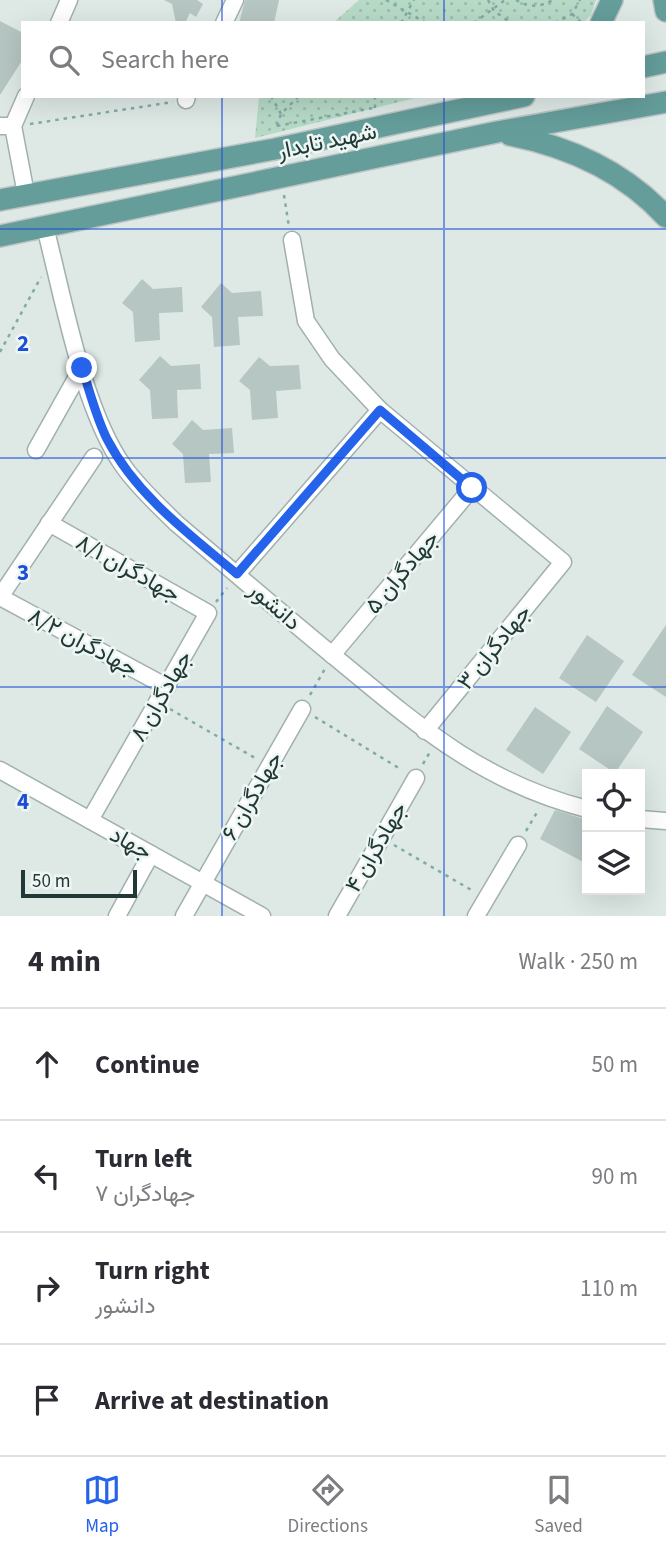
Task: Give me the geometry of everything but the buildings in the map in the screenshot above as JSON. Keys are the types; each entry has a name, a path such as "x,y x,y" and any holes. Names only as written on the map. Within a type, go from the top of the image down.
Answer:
{"main road":[{"path":"602,21 612,0"},
{"path":"664,0 666,10"},
{"path":"645,67 666,62"},
{"name":"شهید تابدار","path":"0,200 275,149 501,100"},
{"name":"شهید تابدار","path":"0,236 632,103 666,102"},
{"path":"498,132 544,142 584,157 629,183 666,217"},
{"path":"275,149 281,177"}],"street":[{"path":"60,21 69,0"},
{"path":"225,21 235,0"},
{"path":"25,98 7,126 26,194"},
{"name":"دانشور","path":"45,227 82,368 101,426 123,466 176,523 431,736 490,774 546,797 582,808"},
{"path":"292,240 306,321 332,359 380,410 472,488"},
{"path":"36,450 82,368"},
{"path":"237,574 380,410"},
{"path":"0,597 94,457"},
{"name":"جهادگران ۳","path":"431,736 563,562 472,488"},
{"name":"جهادگران ۵","path":"332,655 472,488"},
{"name":"جهادگران ۸/۱","path":"49,523 208,613"},
{"name":"جهادگران ۸/۲","path":"0,597 167,687"},
{"name":"جهادگران ۸","path":"90,820 208,613"},
{"name":"جهادگران ۶","path":"184,916 302,709"},
{"name":"جهاد","path":"0,770 262,916"},
{"name":"جهادگران ۴","path":"337,916 416,778"},
{"path":"645,819 666,821"},
{"path":"476,916 518,845"},
{"path":"117,916 151,854"}],"path":[{"path":"386,0 423,21"},
{"path":"402,21 414,0"},
{"path":"488,0 494,11 508,21"},
{"path":"477,21 506,0"},
{"path":"516,0 524,5 542,6 553,0"},
{"path":"559,21 572,14 580,0"},
{"path":"572,14 580,21"},
{"path":"498,21 501,17"},
{"path":"7,126 186,98"},
{"path":"272,98 281,114"},
{"path":"275,149 281,114 297,98"},
{"path":"277,126 385,106"},
{"path":"281,177 292,240"},
{"path":"0,352 52,255"},
{"path":"208,613 237,574"},
{"path":"332,655 302,709 416,778 431,736"},
{"path":"158,702 269,766"},
{"path":"518,845 546,797"},
{"path":"382,838 486,899"}],"green space":[{"path":"359,0 596,0 591,15 585,21 335,21"},
{"path":"259,98 415,98 255,138"}],"route":[{"path":"82,368 101,426 123,466 176,523 237,574 380,410 472,488"}]}
